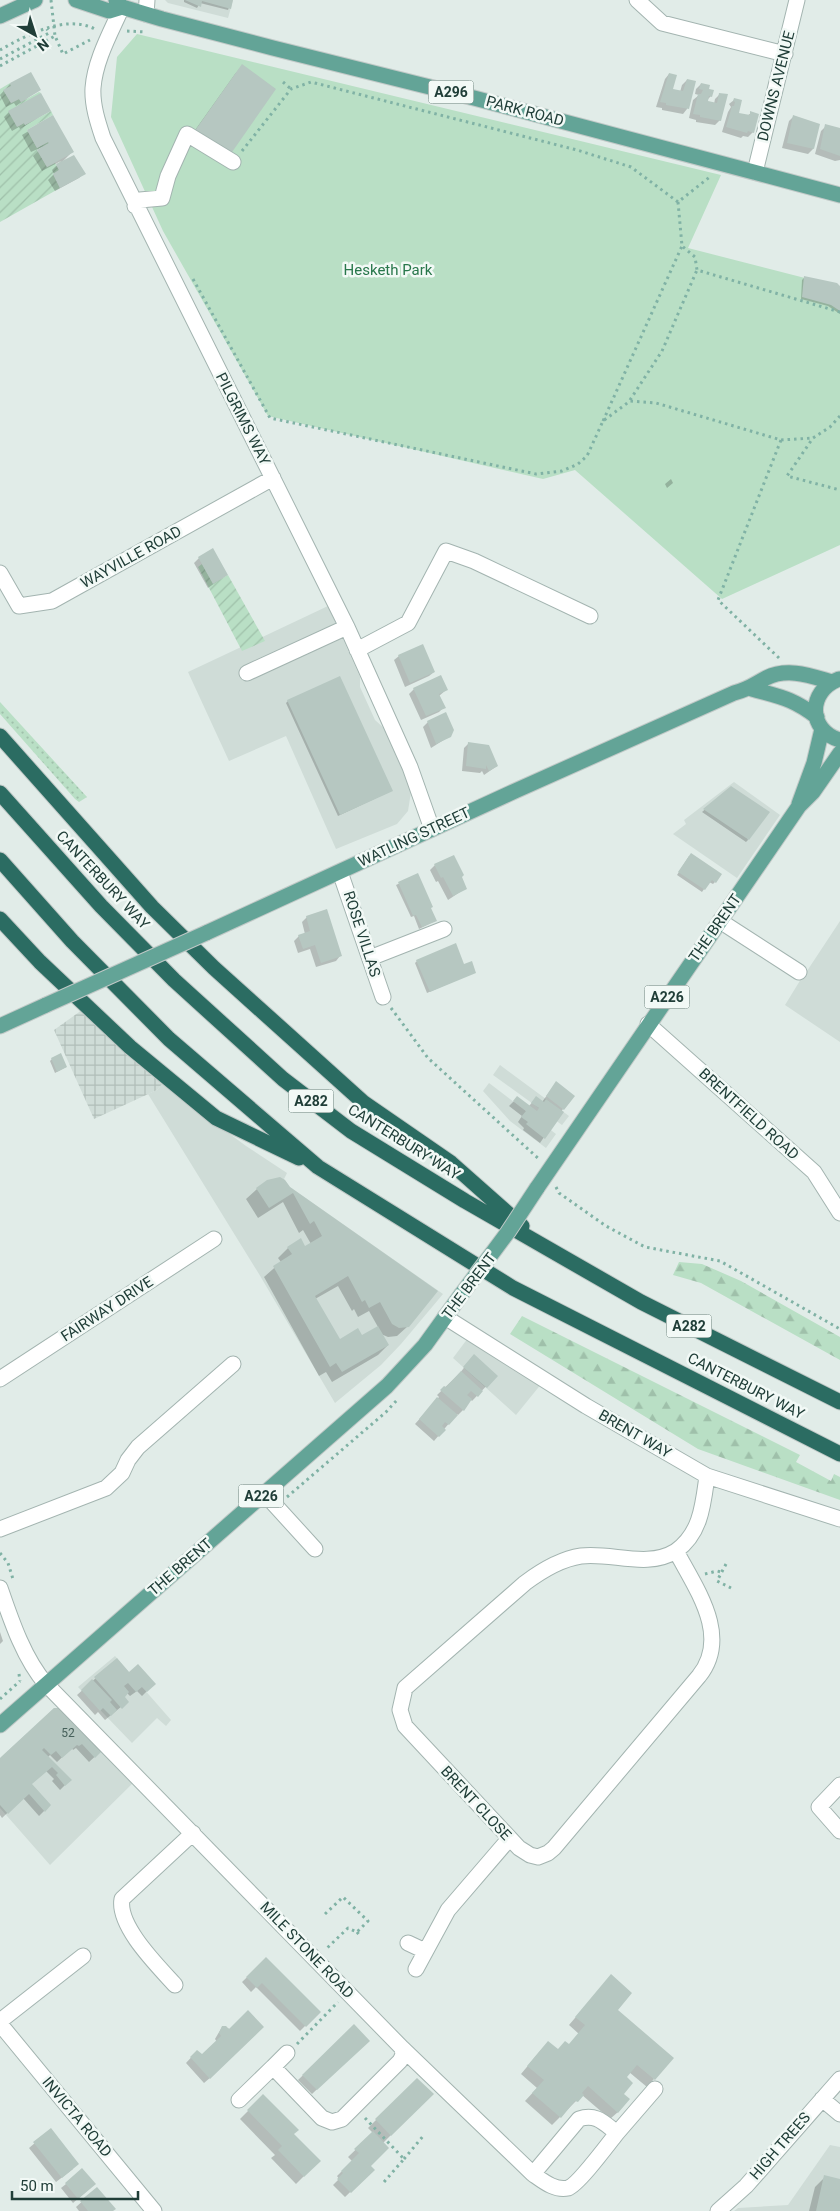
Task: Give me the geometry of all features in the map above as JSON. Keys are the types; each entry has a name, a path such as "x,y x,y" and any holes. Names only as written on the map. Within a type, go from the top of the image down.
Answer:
{"highway":[{"path":"0,736 152,907 214,968 364,1103 451,1163 542,1244"},
{"name":"CANTERBURY WAY","path":"0,793 101,906 180,986 283,1079 351,1131 465,1201 641,1302 840,1402"},
{"name":"CANTERBURY WAY","path":"0,860 72,941 169,1039 318,1167 513,1288 840,1454"},
{"path":"0,919 40,962 130,1047 216,1118 318,1167"}],"main road":[{"path":"0,16 36,0"},
{"name":"PARK ROAD","path":"76,0 109,11 119,4 147,7 273,48 474,98 840,195"},
{"name":"WATLING STREET","path":"0,1026 734,693 752,689 767,678 786,672 836,680"},
{"name":"THE BRENT","path":"799,806 802,790 814,763 820,723 815,707 817,698 826,684 836,680"},
{"path":"752,689 785,697 802,706 830,735 840,740"},
{"name":"THE BRENT","path":"46,1684 387,1386 425,1345 508,1232 648,1024 799,806 813,792 840,753"},
{"name":"A226","path":"0,1724 46,1684"}],"street":[{"path":"637,0 662,23 785,54"},
{"name":"DOWNS AVENUE","path":"755,172 797,0"},
{"name":"PILGRIMS WAY","path":"119,4 98,65 93,89 96,112 103,138 135,206 358,650 410,767 432,829"},
{"path":"135,206 140,200 162,198 168,176 187,134 234,162"},
{"name":"WAYVILLE ROAD","path":"0,573 19,606 52,601 273,478"},
{"path":"358,650 408,623 446,551 474,561 590,616"},
{"path":"247,673 347,627"},
{"name":"ROSE VILLAS","path":"340,872 383,997"},
{"path":"720,921 799,972"},
{"path":"370,958 444,929"},
{"name":"BRENTFIELD ROAD","path":"648,1024 814,1172 840,1213"},
{"name":"FAIRWAY DRIVE","path":"0,1379 214,1239"},
{"name":"BRENT WAY","path":"445,1318 586,1406 707,1476 840,1519"},
{"path":"0,1529 106,1488 122,1473 128,1460 138,1447 233,1364"},
{"path":"676,1551 690,1538 699,1520 707,1476"},
{"path":"264,1493 315,1549"},
{"name":"BRENT CLOSE","path":"676,1551 701,1598 710,1621 712,1647 706,1667 552,1850 540,1857 531,1856 509,1839 405,1726 400,1710 405,1688 526,1583 564,1560 580,1556 656,1558 676,1551"},
{"name":"MILE STONE ROAD","path":"0,1588 34,1670 46,1684 402,2048 533,2174 549,2185 558,2188 573,2185 656,2089"},
{"path":"840,1785 819,1807 840,1831"},
{"path":"175,1985 138,1941 125,1920 121,1906 122,1899 193,1833"},
{"path":"416,1969 448,1910 509,1839"},
{"path":"408,1942 425,1950"},
{"path":"0,2022 83,1956"},
{"name":"INVICTA ROAD","path":"0,2022 154,2211"},
{"path":"273,2067 322,2118 332,2122 342,2119 400,2061 403,2055 402,2048"},
{"path":"239,2100 287,2053"},
{"name":"HIGH TREES","path":"718,2211 746,2186 840,2079"},
{"path":"822,2099 840,2114"},
{"path":"533,2174 579,2119 595,2116 617,2133"}],"path":[{"path":"51,0 55,36 64,54 84,44"},
{"path":"0,50 39,31 65,24 87,25"},
{"path":"0,59 49,33 47,29"},
{"path":"0,66 55,36"},
{"path":"283,82 291,89"},
{"path":"190,274 270,418 536,474 562,471 578,464 587,456 682,246 678,202 631,168 577,150 311,82 291,89 234,162"},
{"path":"678,202 713,175 729,166"},
{"path":"603,421 630,401 662,351 697,270 695,257 682,246"},
{"path":"697,270 840,312"},
{"path":"630,401 656,404 780,440 813,438"},
{"path":"840,416 830,427 813,438 786,476 840,490"},
{"path":"774,665 782,661 718,600 780,440"},
{"path":"383,997 428,1058 538,1159 560,1193 606,1226 645,1247 720,1261 840,1329"},
{"path":"726,1564 717,1581 731,1588"},
{"path":"702,1575 710,1572 721,1572"},
{"path":"0,1699 25,1677"},
{"path":"325,1914 344,1897 368,1921 357,1932"},
{"path":"324,1952 342,1931 348,1928 357,1932 361,1937"},
{"path":"287,2053 348,1992"},
{"path":"354,2107 404,2159"},
{"path":"384,2182 424,2135"}],"shaded area":[{"path":"165,0 233,0 228,18 168,3"},
{"path":"328,606 360,677 360,687 375,720 386,730 410,784 411,792 408,811 397,824 336,849 286,736 229,761 188,672"},
{"path":"734,782 780,815 737,878 673,834 686,824 684,820"},
{"path":"840,921 840,1042 785,1005 801,979 732,936 738,927 807,971"},
{"path":"82,1010 126,1054 162,1084 157,1090 94,1119 54,1030"},
{"path":"500,1065 569,1116 562,1125 493,1075"},
{"path":"489,1083 556,1134 546,1148 510,1121 483,1091"},
{"path":"162,1084 246,1146 287,1173 284,1179 290,1187 443,1294 381,1365 335,1403 259,1274 148,1094 157,1090"},
{"path":"468,1338 542,1383 516,1415 453,1358"},
{"path":"115,1656 171,1720 166,1726 157,1718 132,1743 78,1687"},
{"path":"54,1708 61,1708 134,1782 50,1865 0,1808 0,1758"},
{"path":"830,2145 840,2147 840,2211 734,2211 738,2208 788,2205"}],"green space":[{"name":"Hesketh Park","path":"137,34 721,175 688,248 840,287 840,545 722,599 575,470 543,479 268,416 163,231 111,117 117,57"},
{"path":"10,83 11,86 4,90 11,103 19,99 21,102 39,92 41,93 17,127 24,123 25,125 51,111 53,115 27,130 37,148 49,143 37,150 47,167 55,163 59,170 53,174 60,188 0,222 0,89"},
{"path":"202,564 213,583 228,575 265,641 242,651 198,567"},
{"path":"0,702 87,797 79,802 75,799 0,714"},
{"path":"679,1262 702,1264 741,1281 840,1337 840,1360 701,1283 673,1275"},
{"path":"522,1316 800,1455 796,1462 831,1481 834,1474 840,1477 840,1500 698,1449 510,1334"}],"building":[{"path":"185,0 233,0 231,9 202,1 201,7"},
{"path":"242,64 276,89 230,155 194,132"},
{"path":"31,72 41,90 21,102 19,99 11,103 3,90 11,86 10,83"},
{"path":"669,73 677,75 673,89 683,91 687,79 696,81 689,109 666,105 666,103 660,102"},
{"path":"701,83 710,85 709,89 714,90 712,97 709,96 708,101 717,103 719,93 728,94 721,121 693,114 698,94 701,94 703,90 699,89"},
{"path":"41,93 51,111 25,125 24,123 17,127 8,111"},
{"path":"734,98 742,100 739,113 750,115 750,111 759,114 754,133 726,127 732,106 734,106"},
{"path":"53,115 74,152 47,167 37,150 49,143 37,148 27,130"},
{"path":"793,115 820,124 814,149 787,143"},
{"path":"825,124 840,128 840,156 820,149"},
{"path":"74,155 86,174 60,188 53,174 59,170 56,164"},
{"path":"804,276 837,283 840,286 840,311 831,305 802,297"},
{"path":"213,548 228,575 213,584 198,557"},
{"path":"423,644 435,672 410,683 398,655"},
{"path":"441,675 448,690 439,694 446,708 426,716 413,688"},
{"path":"340,676 393,791 340,815 287,700"},
{"path":"446,712 454,730 451,737 436,744 427,721"},
{"path":"468,742 489,745 498,766 489,771 486,765 486,769 466,766"},
{"path":"731,786 770,812 749,840 703,809"},
{"path":"691,853 722,874 716,883 712,880 705,890 678,872"},
{"path":"454,855 464,875 462,877 467,889 453,896 434,864"},
{"path":"418,873 437,921 422,927 416,915 413,916 398,882"},
{"path":"327,909 342,956 321,963 315,945 303,949 298,935 310,931 306,916"},
{"path":"456,943 464,964 472,961 476,973 430,992 416,960"},
{"path":"61,1053 67,1067 57,1072 51,1058"},
{"path":"556,1081 575,1096 564,1110 546,1096"},
{"path":"517,1096 537,1111 539,1108 531,1103 536,1096 544,1102 546,1099 564,1112 545,1139 526,1124 528,1122 521,1117 526,1111 513,1101"},
{"path":"280,1177 290,1187 438,1291 409,1327 399,1328 392,1324 380,1302 369,1308 365,1300 362,1302 348,1276 315,1296 340,1339 358,1328 362,1335 378,1326 389,1345 342,1372 336,1363 330,1367 273,1266 292,1254 287,1247 301,1238 305,1246 322,1236 314,1221 310,1224 293,1193 269,1208 256,1188 267,1180"},
{"path":"474,1354 498,1376 487,1388 463,1367"},
{"path":"461,1371 483,1391 478,1397 471,1391 467,1395 472,1399 464,1411 440,1390 444,1386 446,1387"},
{"path":"437,1397 458,1415 449,1425 445,1422 442,1426 446,1430 439,1437 419,1419"},
{"path":"117,1658 129,1672 138,1664 156,1684 147,1692 142,1687 136,1692 128,1683 124,1686 129,1692 125,1697 129,1702 122,1709 94,1677"},
{"path":"92,1679 112,1700 110,1702 117,1710 111,1716 103,1708 100,1711 81,1690"},
{"path":"54,1708 61,1708 103,1750 95,1758 82,1744 77,1745 62,1758 56,1751 51,1755 44,1748 42,1750 72,1780 65,1786 56,1775 58,1773 52,1767 32,1784 51,1805 45,1812 29,1794 8,1814 0,1805 0,1758"},
{"path":"266,1957 321,2012 306,2027 262,1983 257,1988 246,1977"},
{"path":"611,1974 632,1993 618,2010 674,2058 655,2080 637,2065 627,2077 633,2083 624,2094 630,2099 618,2113 588,2086 582,2093 584,2095 578,2102 575,2101 561,2118 532,2093 544,2080 527,2066 548,2041 558,2049 565,2041 569,2044 585,2025 575,2017"},
{"path":"248,2010 264,2027 210,2079 190,2057 197,2050 202,2054 221,2036 219,2033 222,2026 226,2026 229,2029"},
{"path":"354,2024 370,2041 317,2090 302,2075"},
{"path":"417,2078 434,2094 391,2136 375,2119"},
{"path":"263,2094 299,2130 294,2134 321,2161 304,2177 278,2150 282,2146 247,2110"},
{"path":"51,2128 79,2164 62,2178 33,2142"},
{"path":"373,2131 389,2148 371,2166 375,2170 351,2193 337,2179 343,2173 341,2171 359,2153 354,2149"},
{"path":"82,2168 96,2184 78,2199 65,2183"},
{"path":"824,2175 840,2179 840,2211 816,2211"},
{"path":"97,2187 116,2209 113,2211 88,2211 80,2201"}]}
